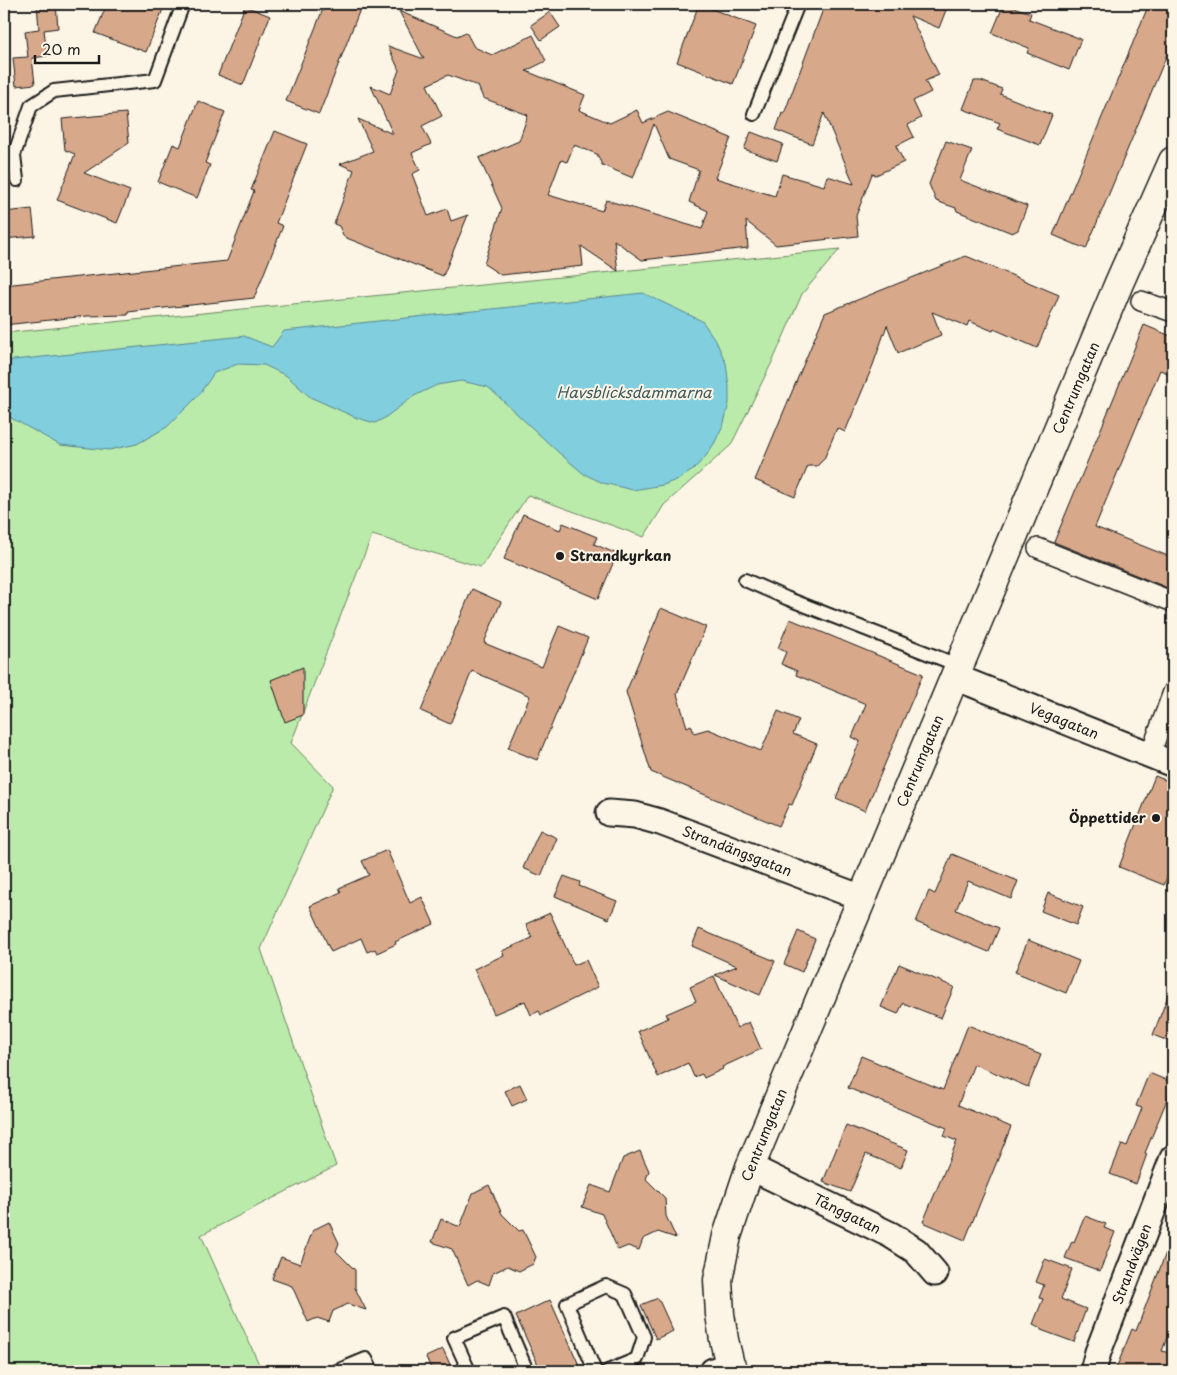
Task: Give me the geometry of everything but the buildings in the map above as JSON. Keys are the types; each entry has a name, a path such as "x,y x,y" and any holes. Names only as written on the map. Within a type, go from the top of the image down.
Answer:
{"street":[{"name":"Centrumgatan","path":"726,1369 718,1280 727,1236 750,1167 1119,283 1172,166"},
{"path":"1141,301 1173,312"},
{"path":"1038,548 1173,602"},
{"name":"Vegagatan","path":"957,671 1173,764"},
{"path":"1150,755 1173,692"},
{"name":"Strandängsgatan","path":"609,813 635,815 660,822 862,898"},
{"name":"Strandvägen","path":"1093,1371 1098,1352 1173,1158"},
{"name":"Tånggatan","path":"750,1167 891,1235 916,1251 935,1273"}],"lane":[{"path":"17,180 14,155 31,106 54,91 155,80 183,4"},
{"path":"754,114 798,4"},
{"name":"Vegagatan","path":"745,580 957,671"},
{"path":"595,1371 567,1304 606,1286 625,1294 644,1337 636,1359 608,1371"},
{"path":"469,1371 454,1338 504,1317 527,1371"},
{"path":"337,1371 366,1359 372,1371"}],"green space":[{"path":"840,249 802,294 775,356 731,445 664,505 644,537 528,495 481,567 372,535 291,743 333,786 261,949 336,1166 201,1235 262,1371 4,1371 4,333"}],"water":[{"name":"Havsblicksdammarna","path":"643,293 702,321 716,341 726,363 729,387 729,403 724,423 706,456 693,470 679,479 663,485 633,490 603,483 584,474 488,387 461,381 437,385 414,396 375,423 357,418 310,397 287,376 264,365 238,364 214,373 198,396 167,427 137,444 109,450 60,445 4,414 4,361 244,336 272,347 284,331"}],"place":[{"name":"Strandkyrkan","path":"560,556"},
{"name":"Öppettider","path":"1156,818"}]}
